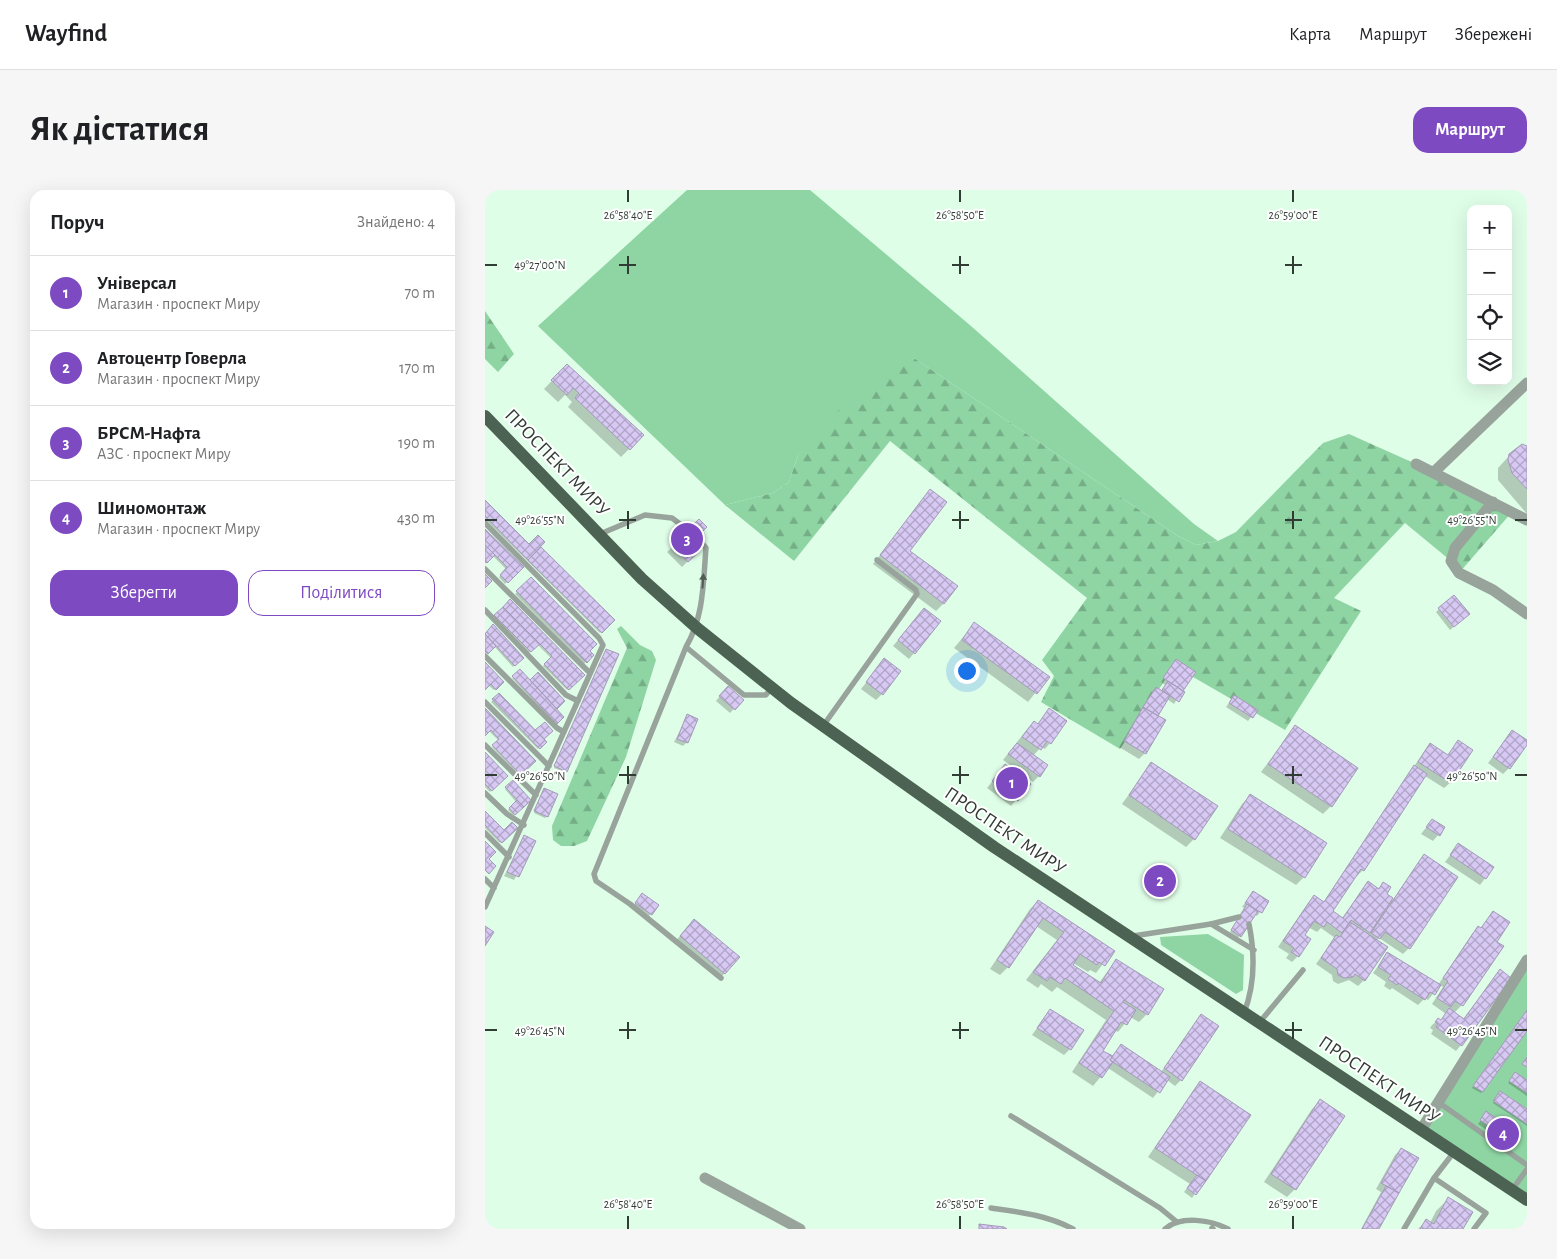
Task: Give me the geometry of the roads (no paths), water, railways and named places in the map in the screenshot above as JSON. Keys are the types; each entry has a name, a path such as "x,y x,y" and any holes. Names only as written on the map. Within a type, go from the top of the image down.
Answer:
{"main road":[{"name":"ПРОСПЕКТ МИРУ","path":"485,416 642,579 697,628 771,688 994,847 1527,1200"}],"street":[{"path":"1434,472 1527,383"},
{"path":"1416,464 1527,520"},
{"path":"1493,502 1455,548 1451,561 1459,573 1493,590 1527,614"},
{"path":"1421,1130 1527,960"},
{"path":"705,1178 800,1229"}],"lane":[{"path":"599,534 645,515 672,518 688,530"},
{"path":"485,523 599,638 603,645 524,825 485,908"},
{"path":"697,537 706,548 703,594 697,628 686,647 594,874 595,882 630,904 721,978"},
{"path":"823,726 917,594 915,590 877,560"},
{"path":"485,568 590,673"},
{"path":"485,610 566,695 578,701"},
{"path":"686,647 744,695 765,695 771,688"},
{"path":"485,656 557,728 564,732"},
{"path":"485,702 549,766"},
{"path":"485,745 537,795"},
{"path":"485,793 507,814 524,825"},
{"path":"485,833 509,857"},
{"path":"485,879 494,888"},
{"path":"1129,936 1239,918"},
{"path":"1211,924 1254,950"},
{"path":"1245,1013 1252,992 1254,950 1249,924"},
{"path":"1259,1023 1303,970"},
{"path":"1438,1102 1527,1165"},
{"path":"1011,1116 1160,1208 1177,1222"},
{"path":"1404,1229 1434,1178 1454,1152"},
{"path":"1512,1190 1527,1169"},
{"path":"1434,1178 1486,1212 1474,1229"},
{"path":"991,1208 1028,1213 1061,1222 1073,1229"},
{"path":"1165,1229 1177,1222 1216,1223 1228,1229"},
{"path":"1212,1229 1216,1223"}],"place":[{"name":"БРСМ-Нафта","path":"687,539"},
{"name":"Універсал","path":"1012,783"},
{"name":"Автоцентр Говерла","path":"1160,881"},
{"name":"Шиномонтаж","path":"1503,1134"}]}
